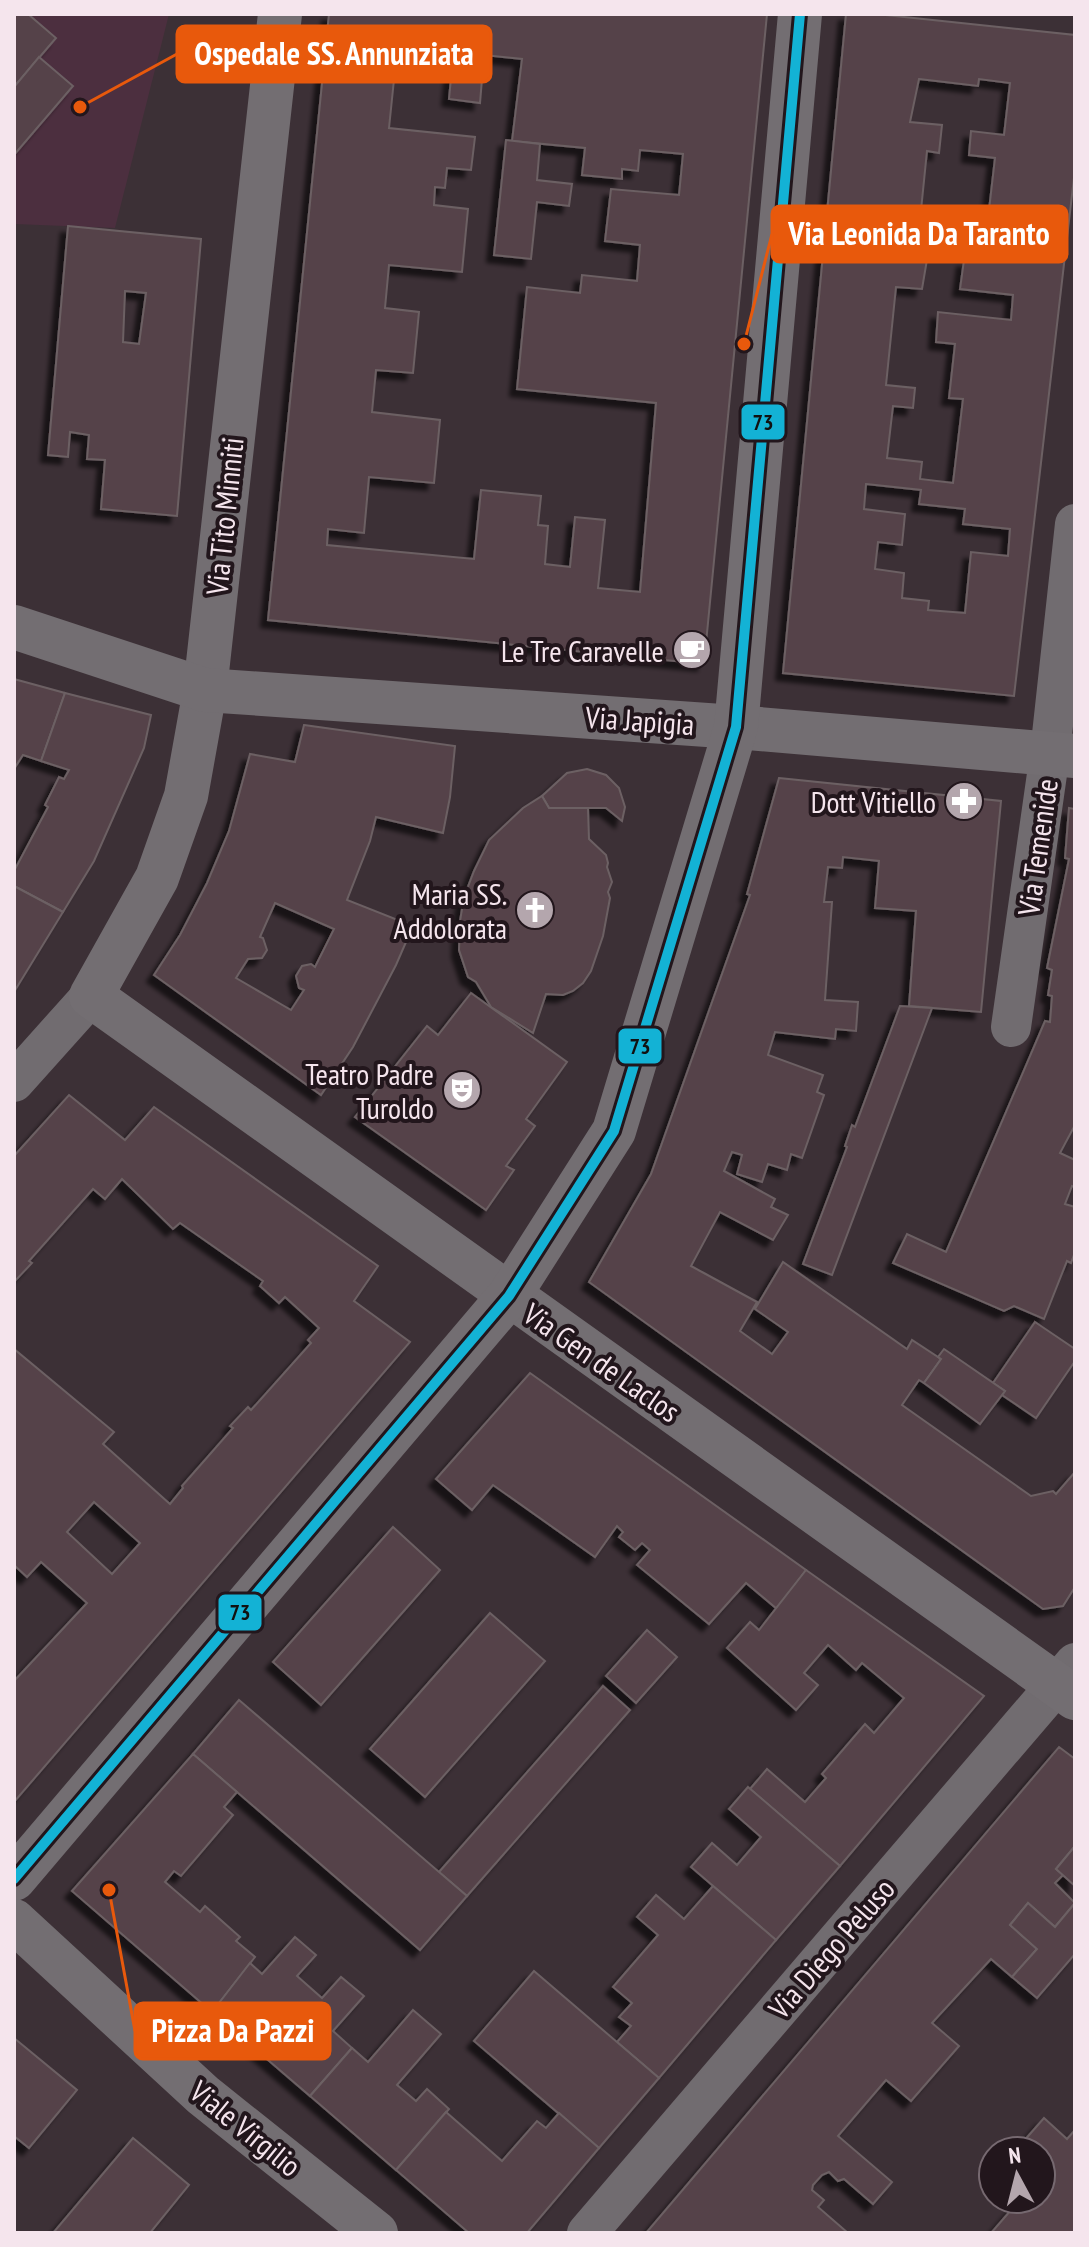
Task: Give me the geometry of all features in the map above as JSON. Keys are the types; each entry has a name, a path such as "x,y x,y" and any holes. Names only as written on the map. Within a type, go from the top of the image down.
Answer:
{"street":[{"name":"Via Tito Minniti","path":"91,996 157,878 186,796 205,690 280,14"},
{"path":"14,1879 509,1296 614,1131 736,727 800,14"},
{"name":"Via Temenide","path":"1011,1027 1062,755 1075,524"},
{"name":"Via Japigia","path":"14,627 205,690 736,727 1062,755"},
{"path":"14,1082 91,996"},
{"name":"Via Gen de Laclos","path":"91,996 509,1296 1069,1682"},
{"name":"Via Diego Peluso","path":"587,2233 1069,1682"},
{"name":"Viale Virgilio","path":"14,1921 203,2095 376,2233"}],"shaded area":[{"path":"14,14 169,14 115,228 14,224"}],"building":[{"path":"14,14 28,14 56,38 14,87"},
{"path":"329,14 767,14 704,664 268,620","holes":["399,31 455,37 449,99 480,103 484,55 522,59 512,141 585,148 582,175 622,179 622,169 638,171 640,150 683,154 679,195 611,189 605,241 640,245 637,281 582,275 580,293 527,287 517,389 656,403 640,592 598,588 605,520 575,517 570,567 545,564 548,526 538,525 541,496 481,490 474,559 327,545 328,529 364,533 369,477 434,483 440,420 372,412 376,370 413,373 419,312 385,308 389,265 462,272 468,209 434,205 435,187 445,188 447,168 471,170 475,137 389,128"]},
{"path":"846,14 876,14 1075,35 1075,169 1014,696 783,673","holes":["919,79 978,86 979,79 1010,83 1004,135 971,131 969,155 995,158 983,262 964,260 960,289 1013,295 1011,320 938,312 936,342 955,344 949,398 963,399 953,483 920,479 922,462 887,458 893,406 913,408 915,388 886,385 896,287 922,289 930,242 918,240 927,151 939,153 942,125 910,122","866,484 921,490 919,504 965,509 963,524 1010,529 1008,556 971,552 965,613 928,610 929,601 902,598 904,573 875,569 878,542 902,545 905,514 864,509"]},
{"path":"39,57 73,86 14,155 14,87"},
{"path":"506,140 540,144 537,180 572,184 569,206 537,202 531,259 494,255"},
{"path":"68,226 201,239 177,516 101,509 105,460 87,459 89,435 70,432 68,457 48,455","holes":["125,291 146,293 139,344 123,342"]},
{"path":"14,679 65,693 41,761 23,755 14,769"},
{"path":"65,693 151,715 144,748 94,861 63,912 14,886 14,871 48,807 45,805 59,777 64,779 69,770 41,761"},
{"path":"304,725 455,746 443,833 376,817 347,900 413,926 353,1047 321,1095 154,975 180,935 207,883 229,831 250,754 295,762","holes":["275,903 334,929 315,967 311,964 302,966 296,976 299,988 304,990 291,1010 236,978 248,959 262,958 267,950 260,937"]},
{"path":"587,769 606,775 619,788 625,807 622,821 606,808 549,808 542,796 567,773"},
{"path":"779,778 1001,801 981,1012 909,1006 916,911 875,908 879,861 843,857 842,868 828,867 824,902 832,902 825,1000 858,1002 856,1031 836,1029 835,1039 775,1032 768,1055 823,1075 817,1092 824,1095 802,1158 791,1154 787,1170 768,1164 762,1182 737,1174 742,1155 732,1152 724,1171 775,1199 771,1207 788,1215 773,1240 720,1212 691,1266 757,1302 740,1331 772,1354 788,1332 755,1309 783,1262 907,1349 912,1340 941,1359 924,1383 919,1380 902,1405 1031,1496 1053,1491 1056,1494 1075,1472 1075,1587 1063,1606 1043,1609 589,1282 651,1174 750,895 747,894"},
{"name":"Maria SS. Addolorata","path":"542,796 549,808 588,808 589,839 606,855 612,882 603,936 591,971 573,991 563,995 546,994 533,1033 491,1007 476,982 468,977 459,950 460,921 464,897 489,840 523,808"},
{"path":"1069,808 1075,809 1075,1125 1060,1153 1075,1160 1075,1187 1072,1186 1065,1204 1075,1207 1075,1252 1071,1263 1067,1261 1044,1319 1014,1306 1004,1311 893,1263 907,1234 946,1252 1045,1021 1050,1022 1052,996 1048,995 1052,970 1047,968 1069,859 1065,858"},
{"path":"14,886 63,912 14,992"},
{"name":"Teatro Padre Turoldo","path":"471,993 567,1062 526,1119 535,1126 506,1166 514,1170 486,1210 355,1117 427,1026 438,1035"},
{"path":"900,1006 932,1008 832,1275 803,1264 847,1147 852,1125 855,1127"},
{"path":"69,1095 125,1140 154,1107 378,1266 354,1301 410,1342 14,1802 14,1681 87,1603 41,1562 27,1577 14,1565 14,1349 114,1432 103,1444 170,1504 233,1428 230,1426 248,1407 251,1410 311,1343 308,1340 319,1328 285,1297 279,1303 260,1286 263,1281 180,1223 173,1229 122,1179 105,1199 93,1189 14,1282 14,1156","holes":["94,1502 140,1543 112,1574 67,1532"]},
{"path":"1035,1322 1075,1349 1075,1361 1036,1418 1002,1395 1005,1391 993,1383"},
{"path":"944,1349 1005,1391 980,1424 924,1383 941,1359 938,1357"},
{"path":"530,1373 806,1570 777,1609 746,1583 709,1624 637,1565 650,1550 642,1543 635,1550 619,1537 623,1532 617,1526 595,1557 493,1485 472,1510 436,1479"},
{"path":"393,1527 440,1570 321,1705 273,1662"},
{"path":"806,1570 984,1696 840,1866 750,1789 767,1769 805,1802 826,1778 822,1774 865,1724 874,1733 904,1698 862,1663 856,1670 828,1645 804,1673 818,1685 796,1710 727,1648 750,1622 759,1630"},
{"path":"490,1613 545,1661 425,1797 370,1749"},
{"path":"647,1630 677,1657 636,1703 606,1676"},
{"path":"603,1686 630,1710 467,1896 439,1872"},
{"path":"239,1700 467,1896 420,1950 193,1754"},
{"path":"1059,1747 1075,1759 1075,1846 1056,1869 1063,1875 1055,1883 1075,1903 1055,1927 1028,1903 1010,1925 1037,1949 1012,1977 991,1959 932,2023 959,2046 911,2101 886,2080 838,2136 892,2182 873,2204 844,2179 838,2181 829,2172 813,2185 812,2190 824,2200 818,2207 848,2233 646,2233"},
{"path":"193,1754 237,1792 224,1807 233,1815 181,1876 174,1871 165,1882 200,1912 205,1906 240,1937 236,1941 255,1957 212,2012 72,1891"},
{"path":"748,1787 840,1866 776,1940 691,1867 712,1843 737,1865 761,1837 729,1809"},
{"path":"1075,1846 1075,1886 1056,1869"},
{"path":"713,1886 776,1940 659,2078 617,2042 631,2026 619,2017 632,2003 613,1987 658,1935 637,1917 656,1895 684,1919"},
{"path":"1028,1903 1055,1927 1075,1903 1075,1954 1037,1998 1012,1977 1037,1949 1010,1925"},
{"path":"295,1937 316,1955 297,1976 322,1998 341,1977 364,1996 333,2031 352,2048 310,2096 212,2012 250,1963 262,1974"},
{"path":"534,1971 659,2078 599,2148 474,2041"},
{"path":"413,2010 441,2034 397,2085 416,2101 427,2089 449,2109 396,2170 310,2096 352,2048 368,2062"},
{"path":"14,2038 77,2090 29,2148 14,2136"},
{"path":"446,2112 502,2161 537,2121 546,2128 559,2113 599,2148 527,2233 469,2233 396,2170"},
{"path":"1044,2118 1067,2139 1075,2130 1075,2233 991,2233 1007,2215 1057,2215 1057,2135 1029,2135"},
{"path":"133,2138 189,2185 150,2233 53,2233"}],"transit line":[{"name":"73","path":"14,1879 509,1296 614,1131 736,727 800,14"}],"place":[{"name":"Ospedale SS. Annunziata","path":"80,107"},
{"name":"Via Leonida Da Taranto","path":"744,344"},
{"name":"Le Tre Caravelle","path":"692,650"},
{"name":"Dott Vitiello","path":"964,801"},
{"name":"Maria SS. Addolorata","path":"535,910"},
{"name":"Teatro Padre Turoldo","path":"462,1090"},
{"name":"Pizza Da Pazzi","path":"109,1890"}]}
